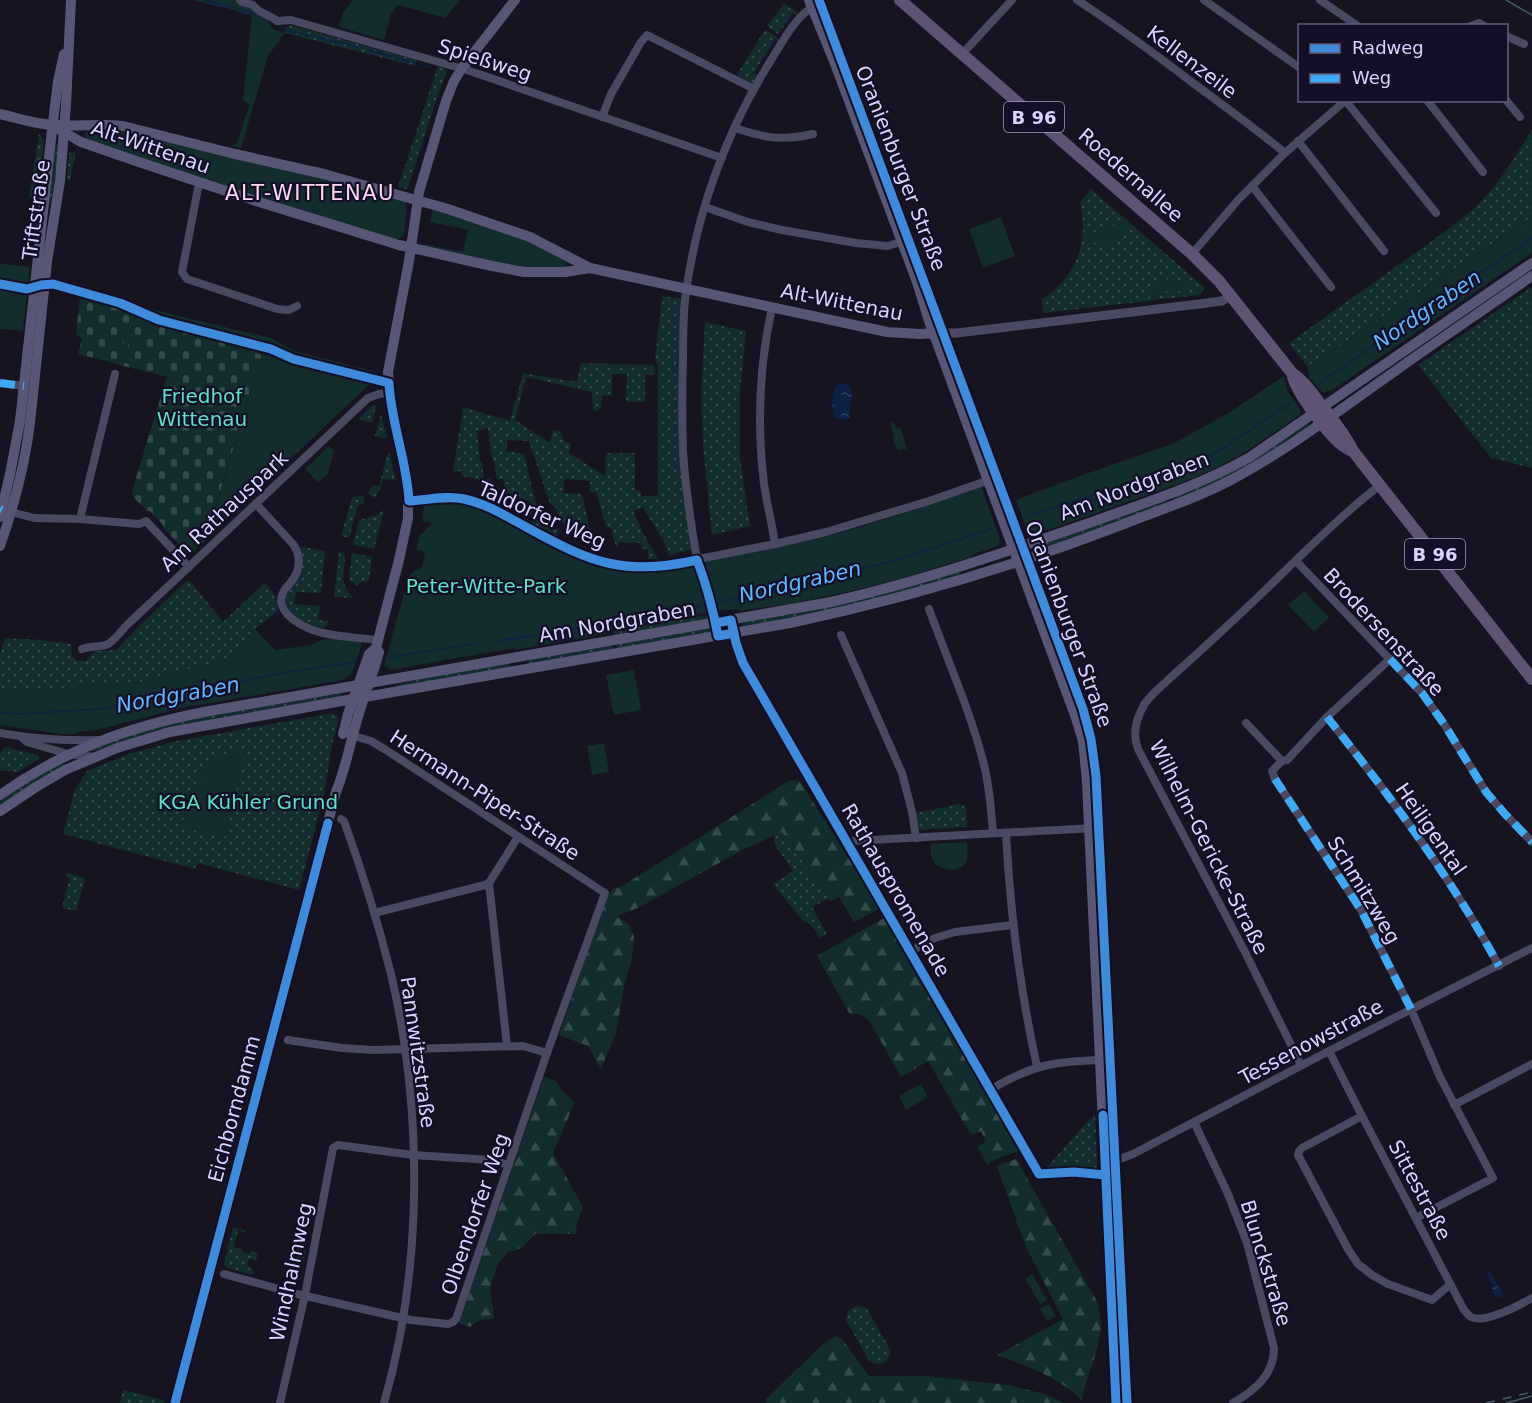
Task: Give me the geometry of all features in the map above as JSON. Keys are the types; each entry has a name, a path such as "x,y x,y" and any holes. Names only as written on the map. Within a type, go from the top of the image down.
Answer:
{"main road":[{"path":"69,27 71,0"},
{"name":"Eichborndamm","path":"175,1403 336,792 345,767 348,735 364,684 379,652 377,644 406,531 409,501 407,480 389,393 389,361 411,248 417,201 454,81 515,0"},
{"name":"Roedernallee","path":"900,0 1214,275 1292,373 1294,382 1301,393 1348,440 1353,451 1532,679"},
{"name":"Oranienburger Straße","path":"815,3 834,61 902,242 920,280"},
{"name":"Oranienburger Straße","path":"815,3 1023,561 1083,741 1094,828 1110,1162 1127,1403"},
{"name":"Triftstraße","path":"3,512 27,446 42,261 43,207 58,81 69,27"},
{"name":"Triftstraße","path":"0,546 3,512 17,441 42,261 56,209 64,129 69,27"},
{"name":"Alt-Wittenau","path":"0,114 53,125 64,129 81,142 199,183 359,234 411,248 524,272 565,272 590,268"},
{"name":"Alt-Wittenau","path":"64,129 111,124 123,126 324,174 448,209 530,237 590,268 887,332 939,333"},
{"path":"81,142 82,131 86,126"},
{"path":"43,207 56,209"},
{"name":"Am Nordgraben","path":"94,757 139,741 186,729 823,616 880,603 1023,561 1210,490 1257,466 1323,415 1532,263"},
{"name":"Am Nordgraben","path":"68,754 137,727 176,717 811,606 881,591 948,571 1216,476 1389,375 1532,276"},
{"name":"Am Nordgraben","path":"520,657 523,670"},
{"path":"391,680 393,693"},
{"path":"0,795 68,754"},
{"path":"0,811 51,778 94,757"},
{"name":"Oranienburger Straße","path":"1110,1162 1116,1403"}],"street":[{"name":"Spießweg","path":"240,0 253,5 256,10 277,21 291,20 462,68 722,159"},
{"path":"962,54 1012,0"},
{"name":"Kellenzeile","path":"1077,0 1162,60 1284,153"},
{"path":"1204,0 1298,67"},
{"path":"1320,0 1355,24"},
{"path":"697,560 688,497 682,426 683,330 694,248 705,207 722,159 754,89 798,19 815,3"},
{"path":"602,117 611,94 647,35 754,89"},
{"path":"1508,37 1524,44"},
{"path":"1192,254 1284,153 1345,102"},
{"path":"1347,102 1436,213"},
{"path":"1429,102 1483,172"},
{"path":"1508,102 1520,117"},
{"path":"735,128 760,136 792,138 813,134"},
{"path":"1298,141 1384,251"},
{"path":"199,183 182,272 187,279 277,309 289,310 297,306"},
{"path":"1252,186 1331,287"},
{"path":"705,207 748,222 782,230 888,246 902,242"},
{"name":"Alt-Wittenau","path":"939,333 957,333 1203,304 1222,301 1231,295"},
{"path":"772,308 761,380 760,420 764,485 776,544"},
{"path":"80,519 116,374"},
{"path":"0,383 24,386"},
{"name":"Am Rathauspark","path":"82,649 110,643 368,398 389,393"},
{"name":"Taldorfer Weg","path":"409,501 454,498 466,500 491,507 573,552 608,564 658,567 776,544 876,517 992,479"},
{"name":"Wilhelm-Gericke-Straße","path":"1301,1065 1256,973 1138,749 1135,733 1139,714 1149,699 1360,501 1380,485"},
{"path":"256,504 298,552 298,569 294,579 282,593 281,602 284,609 297,623 315,632 377,644"},
{"path":"3,512 34,518 139,524 146,521 189,567"},
{"name":"Brodersenstraße","path":"1296,561 1422,693 1486,792 1532,842"},
{"path":"929,609 985,766 993,834"},
{"name":"Rathauspromenade","path":"731,620 743,663 1039,1174"},
{"path":"842,635 902,773 912,812 915,837"},
{"path":"1246,723 1282,760 1287,760 1390,658"},
{"name":"Heiligental","path":"1328,717 1433,856 1499,966"},
{"name":"Am Nordgraben","path":"0,733 69,741 100,740"},
{"name":"Hermann-Piper-Straße","path":"348,735 371,741 386,750 605,893"},
{"name":"Am Nordgraben","path":"21,737 27,742 68,754 94,757"},
{"name":"Schmitzweg","path":"1282,760 1272,771 1275,779 1361,910 1411,1009 1427,1050 1454,1105 1493,1178 1416,1218"},
{"name":"Pannwitzstraße","path":"341,819 344,821 358,860 391,974 412,1107 411,1239 404,1318 384,1403"},
{"path":"848,843 915,837 1094,828"},
{"path":"1006,833 1012,925 1024,1010 1037,1067"},
{"path":"507,1046 489,884 519,837"},
{"path":"374,913 489,884"},
{"name":"Olbendorfer Weg","path":"224,1274 404,1318 448,1324 456,1319 547,1053 605,893"},
{"path":"910,951 934,938 955,932 1012,925"},
{"name":"Tessenowstraße","path":"1110,1162 1133,1154 1301,1065 1532,948"},
{"path":"288,1040 373,1050 523,1046 547,1053"},
{"name":"Sittestraße","path":"1329,1051 1464,1310 1470,1317 1483,1319 1517,1307 1532,1298"},
{"path":"990,1090 1037,1067 1068,1061 1105,1060"},
{"path":"1454,1105 1532,1064"},
{"path":"1362,1116 1302,1148 1298,1155 1358,1264 1388,1284 1432,1300 1451,1285"},
{"name":"Blunckstraße","path":"1194,1122 1228,1194 1247,1243 1274,1348 1272,1365 1264,1379 1233,1403"},
{"name":"Windhalmweg","path":"280,1403 305,1295 333,1148 338,1145 413,1155"},
{"path":"413,1155 491,1160 509,1165"}],"green space":[{"path":"192,0 236,0 268,19 274,29 285,33 268,56 241,148 231,146 237,143 249,105 243,99 252,16"},
{"path":"353,0 460,0 445,18 398,5 391,14 384,40 339,27 343,12"},
{"path":"784,3 799,14 798,16 793,13 778,34 767,26"},
{"path":"287,26 417,60 415,66 285,33"},
{"path":"765,30 777,37 779,42 775,39 754,73 759,76 752,84 737,74"},
{"path":"438,66 446,69 447,72 408,188 398,187"},
{"path":"121,129 331,179 406,201 404,235 396,241 302,213 86,140 85,137 85,133 89,130"},
{"path":"1532,129 1532,217 1308,367 1289,343 1472,210 1497,182"},
{"path":"39,134 44,140 37,198 29,197"},
{"path":"53,142 58,145 51,203 47,202"},
{"path":"76,152 70,180 67,180 69,153"},
{"path":"1091,189 1205,288 1199,295 1043,313 1042,299 1064,280 1078,257 1083,231 1080,202"},
{"path":"433,209 520,237 567,262 565,268 525,268 424,247 424,244 463,252 468,230 430,222"},
{"path":"1001,217 1015,256 983,268 969,229"},
{"path":"1532,217 1532,253 1331,391 1322,392 1309,377 1308,367"},
{"path":"1104,219 1113,225 1119,220 1128,222 1114,244 1083,242 1085,234 1103,230"},
{"path":"0,263 30,267 23,331 0,329"},
{"path":"1162,278 1188,285 1182,291 1164,291 1152,298 1143,294"},
{"path":"53,282 126,303 271,338 295,351 376,372 374,380 208,537 262,355 135,316 123,366 117,364 132,310 52,288"},
{"path":"1532,287 1532,468 1491,458 1418,365"},
{"name":"Friedhof Wittenau","path":"80,296 132,310 117,364 78,354 82,338 76,335"},
{"path":"662,296 683,299 679,412 693,549 669,556 665,544 643,507 633,511 658,559 648,559 648,549 642,549 641,543 619,542 616,547 611,528 606,527 596,492 589,492 590,481 565,479 563,493 582,494 591,534 562,523 555,506 550,504 529,441 508,440 506,451 524,454 537,508 544,506 550,530 559,529 557,536 532,523 529,501 505,493 503,479 497,479 488,428 477,431 484,479 491,479 493,499 483,496 481,480 462,476 461,471 453,472 463,407 510,421 523,373 577,382 581,363 654,365 655,374 645,375 645,402 626,402 627,374 612,374 612,396 602,395 601,409 593,411 592,392 526,377 515,420 550,443 553,431 559,430 565,442 571,443 569,453 605,476 606,453 635,453 635,490 641,491 641,496 658,496 658,365 655,360"},
{"name":"Friedhof Wittenau","path":"135,316 262,355 205,541 191,554 187,554 150,511 147,511 133,497 132,491 166,379 169,377 123,366"},
{"path":"705,322 746,331 740,392 740,458 750,526 712,535 703,445 701,395"},
{"path":"1284,376 1287,390 1298,406 1300,415 1247,451 1181,483 1045,531 1044,529 1033,533 1028,532 1016,500 1172,444 1225,415"},
{"path":"373,405 376,407 372,423 358,419"},
{"path":"381,414 387,439 375,436"},
{"path":"1308,421 1310,424 1255,463 1223,481 1174,500 1172,497"},
{"path":"894,422 896,427 901,429 907,449 898,450 894,443 891,423"},
{"path":"329,446 334,451 328,474 318,482 305,469"},
{"path":"388,453 390,453 395,480 383,479 380,490 374,498 368,493 373,485 379,486"},
{"name":"Peter-Witte-Park","path":"981,486 1000,539 998,546 971,557 897,580 789,604 740,611 739,609 717,611 608,630 604,634 515,650 514,648 390,670 384,665 409,576 422,567 425,555 423,551 416,550 420,535 432,523 422,521 424,505 455,503 479,506 592,563 635,570 693,563 824,537 912,511"},
{"path":"363,496 365,503 358,505 349,538 341,536 352,497"},
{"path":"1165,500 1167,503 1041,551 1039,546 1106,520"},
{"path":"384,510 374,549 353,545 359,520 375,516"},
{"path":"299,548 325,551 321,593 296,592 294,604 320,606 318,620 329,621 324,628 298,620 289,612 283,598 298,577"},
{"path":"339,551 345,554 343,577 345,587 353,598 334,597"},
{"path":"352,553 372,557 369,581 357,585 350,581"},
{"path":"960,572 961,575 922,589 744,629 742,622"},
{"path":"186,581 190,581 223,622 265,583 275,596 277,612 255,629 228,659 137,683 31,691 0,689 0,654 5,638 71,644 72,656 77,661 86,661 94,651 116,650"},
{"path":"1304,591 1329,617 1314,632 1288,605"},
{"path":"713,614 713,618 614,635 613,631"},
{"path":"714,627 715,633 617,651 616,644"},
{"path":"255,629 275,650 311,645 325,639 363,640 353,672 343,680 181,708 73,734 0,725 0,689 31,691 137,683 228,659"},
{"path":"612,644 614,651 528,664 528,659"},
{"path":"509,662 510,669 396,688 397,685 449,672"},
{"path":"634,670 641,710 614,715 606,675"},
{"path":"342,691 341,696 306,702 97,751 87,751 153,726"},
{"name":"KGA Kühler Grund","path":"333,713 339,718 324,794 299,890 197,863 195,869 63,834 75,789 87,771 131,753 177,741"},
{"path":"604,743 609,772 592,775 587,746"},
{"path":"5,747 38,755 39,759 17,772 0,770 0,753"},
{"path":"246,749 225,837 181,828 194,788 208,766 230,752"},
{"path":"59,762 69,765 0,807 0,799"},
{"path":"790,780 800,781 880,909 854,922 839,897 831,901 782,832 746,848 638,908 617,916 629,925 634,936 632,959 624,987 616,1033 601,1069 588,1046 559,1035 606,899 612,890 624,885"},
{"path":"959,804 965,806 967,827 918,830 916,813"},
{"path":"782,832 829,898 812,907 827,934 820,938 773,884 793,871 775,845 774,836"},
{"path":"967,842 967,857 963,866 951,870 935,864 931,855 931,844"},
{"path":"67,873 85,878 76,911 62,908 70,878 66,877"},
{"path":"884,918 1019,1151 987,1165 977,1146 986,1142 981,1131 971,1135 928,1061 901,1077 870,1022 862,1015 849,1013 817,956"},
{"path":"544,1077 556,1081 562,1091 575,1102 553,1153 583,1207 576,1226 577,1234 535,1234 522,1248 508,1252 498,1264 490,1287 494,1318 478,1321 470,1327 459,1323"},
{"path":"921,1084 928,1097 906,1110 899,1096"},
{"path":"1095,1114 1097,1171 1043,1172 1086,1123"},
{"path":"1016,1159 1098,1303 1100,1337 1082,1400 1052,1378 997,1355 1063,1319 1026,1247 997,1166"},
{"path":"1097,1175 1097,1177 1038,1180 1037,1177"},
{"path":"233,1227 247,1231 246,1233 238,1230 234,1247 249,1254 251,1251 258,1253 256,1261 249,1258 247,1265 254,1270 253,1275 227,1268 224,1263"},
{"path":"296,1247 306,1250 303,1262 290,1259"},
{"path":"1032,1274 1047,1300 1040,1304 1025,1279"},
{"path":"1049,1304 1056,1316 1047,1321 1040,1309"},
{"path":"856,1306 866,1307 891,1351 888,1359 883,1363 877,1364 869,1361 846,1320 848,1311"},
{"path":"835,1336 842,1339 869,1376 925,1376 1009,1385 1044,1394 1065,1403 767,1403 765,1400 823,1344"},
{"path":"123,1390 164,1400 164,1403 120,1403"}],"water":[{"path":"837,384 849,385 852,392 849,418 843,420 835,418 832,401"},
{"path":"1489,1271 1503,1292 1501,1297 1493,1294 1487,1273"}],"waterway":[{"path":"204,0 257,14"},
{"path":"277,24 286,30 358,47"},
{"path":"369,50 415,63"},
{"path":"422,65 431,67"},
{"name":"Nordgraben","path":"1322,381 1532,238"},
{"name":"Nordgraben","path":"1028,516 1193,464 1228,445 1289,404"},
{"name":"Nordgraben","path":"498,641 761,594 885,563 992,529"},
{"name":"Nordgraben","path":"390,657 474,644"},
{"name":"Nordgraben","path":"0,712 18,714 101,709 276,674 355,662"}],"tram line":[{"path":"1506,0 1532,15"},
{"path":"1506,1403 1532,1396"}],"railway":[{"path":"1486,1403 1532,1392"}],"marked path":[{"path":"0,383 24,386"},
{"path":"1390,659 1422,693 1486,792 1532,842"},
{"path":"1327,717 1419,838 1461,901 1499,966"},
{"path":"1275,779 1361,910 1411,1009"}],"cycle path":[{"path":"819,0 1083,709 1091,739 1096,776 1127,1403"},
{"path":"0,284 27,289 53,284 120,303 159,320 271,349 293,359 389,383 409,501 451,497 472,501 569,549 608,563 648,567 697,560 718,636 734,633"},
{"path":"716,623 731,620 743,663 1039,1174 1074,1172 1105,1175"},
{"path":"175,1403 328,823"},
{"path":"1103,1115 1116,1403"}],"district":[{"name":"ALT-WITTENAU","path":"310,193"}]}
